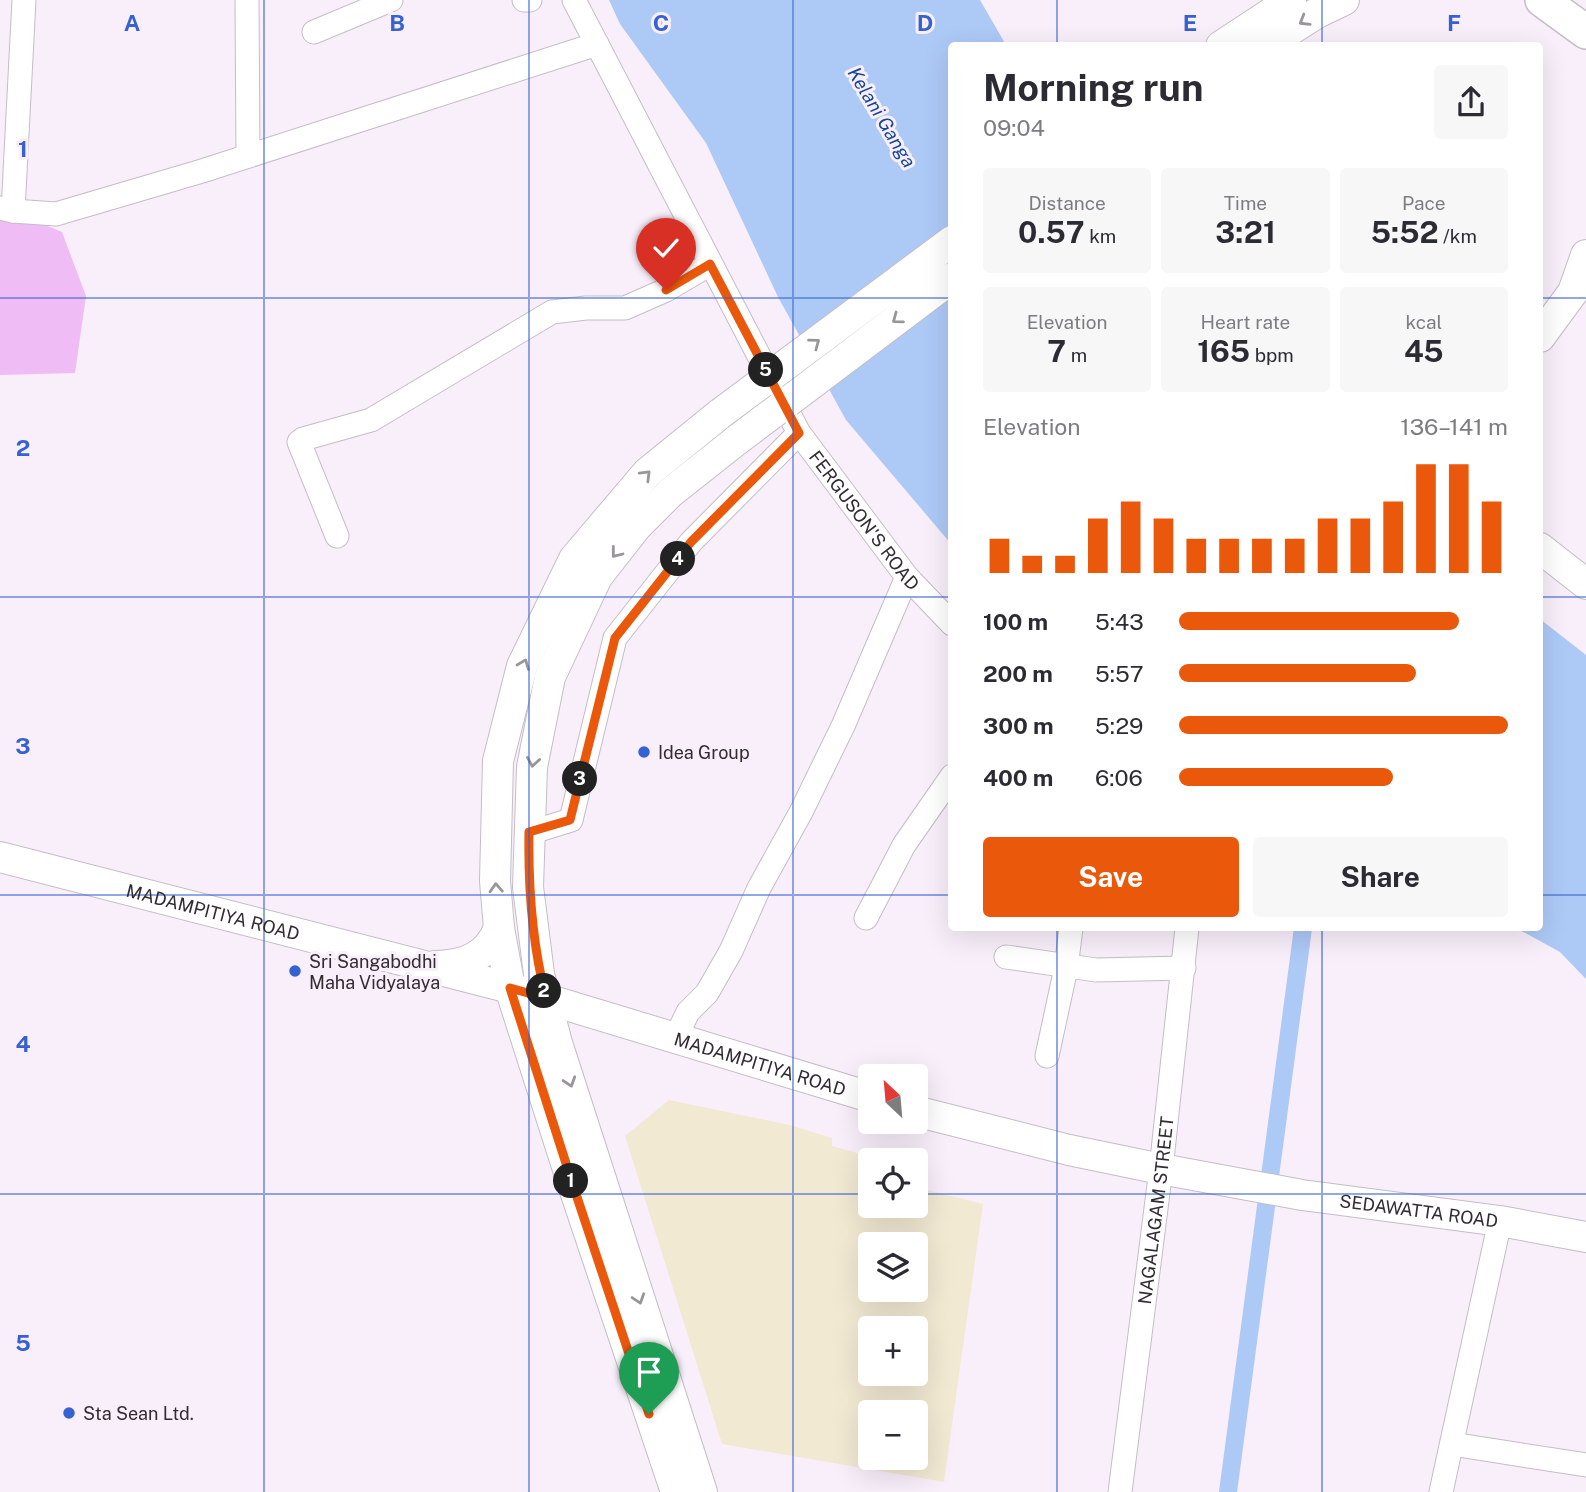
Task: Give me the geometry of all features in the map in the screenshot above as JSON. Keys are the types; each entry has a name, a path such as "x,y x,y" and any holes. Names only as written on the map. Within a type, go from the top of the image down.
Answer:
{"highway":[{"path":"1542,0 1586,32"}],"main road":[{"path":"1227,42 1291,0"},
{"path":"1271,42 1343,0"},
{"path":"676,1492 510,988 499,928 495,881 498,761 522,666 574,559 647,472 948,244"},
{"path":"1543,333 1573,292 1586,255"},
{"path":"702,1492 557,1043 539,974 528,887 529,832 532,767 550,677 597,578 637,526 670,493 948,281"},
{"path":"1543,550 1586,584"},
{"name":"MADAMPITIYA ROAD","path":"0,857 510,988 858,1093"},
{"path":"428,966 458,964 477,957 494,941 499,928"},
{"path":"557,1043 570,1018 589,1011"},
{"path":"928,1114 1069,1150 1161,1169"},
{"name":"SEDAWATTA ROAD","path":"1161,1169 1302,1195 1500,1221 1586,1237"}],"street":[{"path":"24,0 6,209 57,214 597,44"},
{"path":"247,0 248,156"},
{"path":"314,32 391,0"},
{"path":"524,0 530,0"},
{"name":"FERGUSON'S ROAD","path":"574,0 799,433 907,577 948,620"},
{"path":"337,536 299,442 303,439 371,420 552,312 586,308 625,308 666,290 710,264"},
{"path":"529,832 570,820 615,638 691,542 799,433"},
{"path":"676,1039 688,1012 707,993 731,951 759,888 802,812 843,726 907,577"},
{"path":"866,918 904,845 948,782"},
{"path":"1047,1056 1066,968 1071,931"},
{"name":"NAGALAGAM STREET","path":"1120,1492 1161,1169 1187,931"},
{"path":"1006,957 1066,968 1096,970 1184,968"},
{"path":"1441,1492 1500,1221"},
{"path":"1452,1444 1586,1465"}],"shaded area":[{"path":"0,206 62,232 86,296 75,373 0,375"},
{"path":"669,1100 790,1125 832,1138 832,1146 858,1153 858,1218 928,1218 928,1190 983,1204 944,1482 874,1470 928,1470 928,1400 858,1400 858,1467 722,1444 625,1136"}],"water":[{"name":"Kelani Ganga","path":"609,0 980,0 1004,42 948,42 948,540 846,420 778,297 706,143 620,24"},
{"path":"1543,621 1586,655 1586,979 1560,952 1522,931 1543,931"}],"waterway":[{"path":"1228,1492 1303,931"}],"place":[{"name":"Idea Group","path":"644,752"},
{"name":"Sri Sangabodhi Maha Vidyalaya","path":"295,971"},
{"name":"Sta Sean Ltd.","path":"69,1413"}],"route":[{"path":"649,1414 510,988 546,998 539,974 531,917 528,887 529,832 570,820 615,638 691,542 799,433 710,264 666,290"}]}
